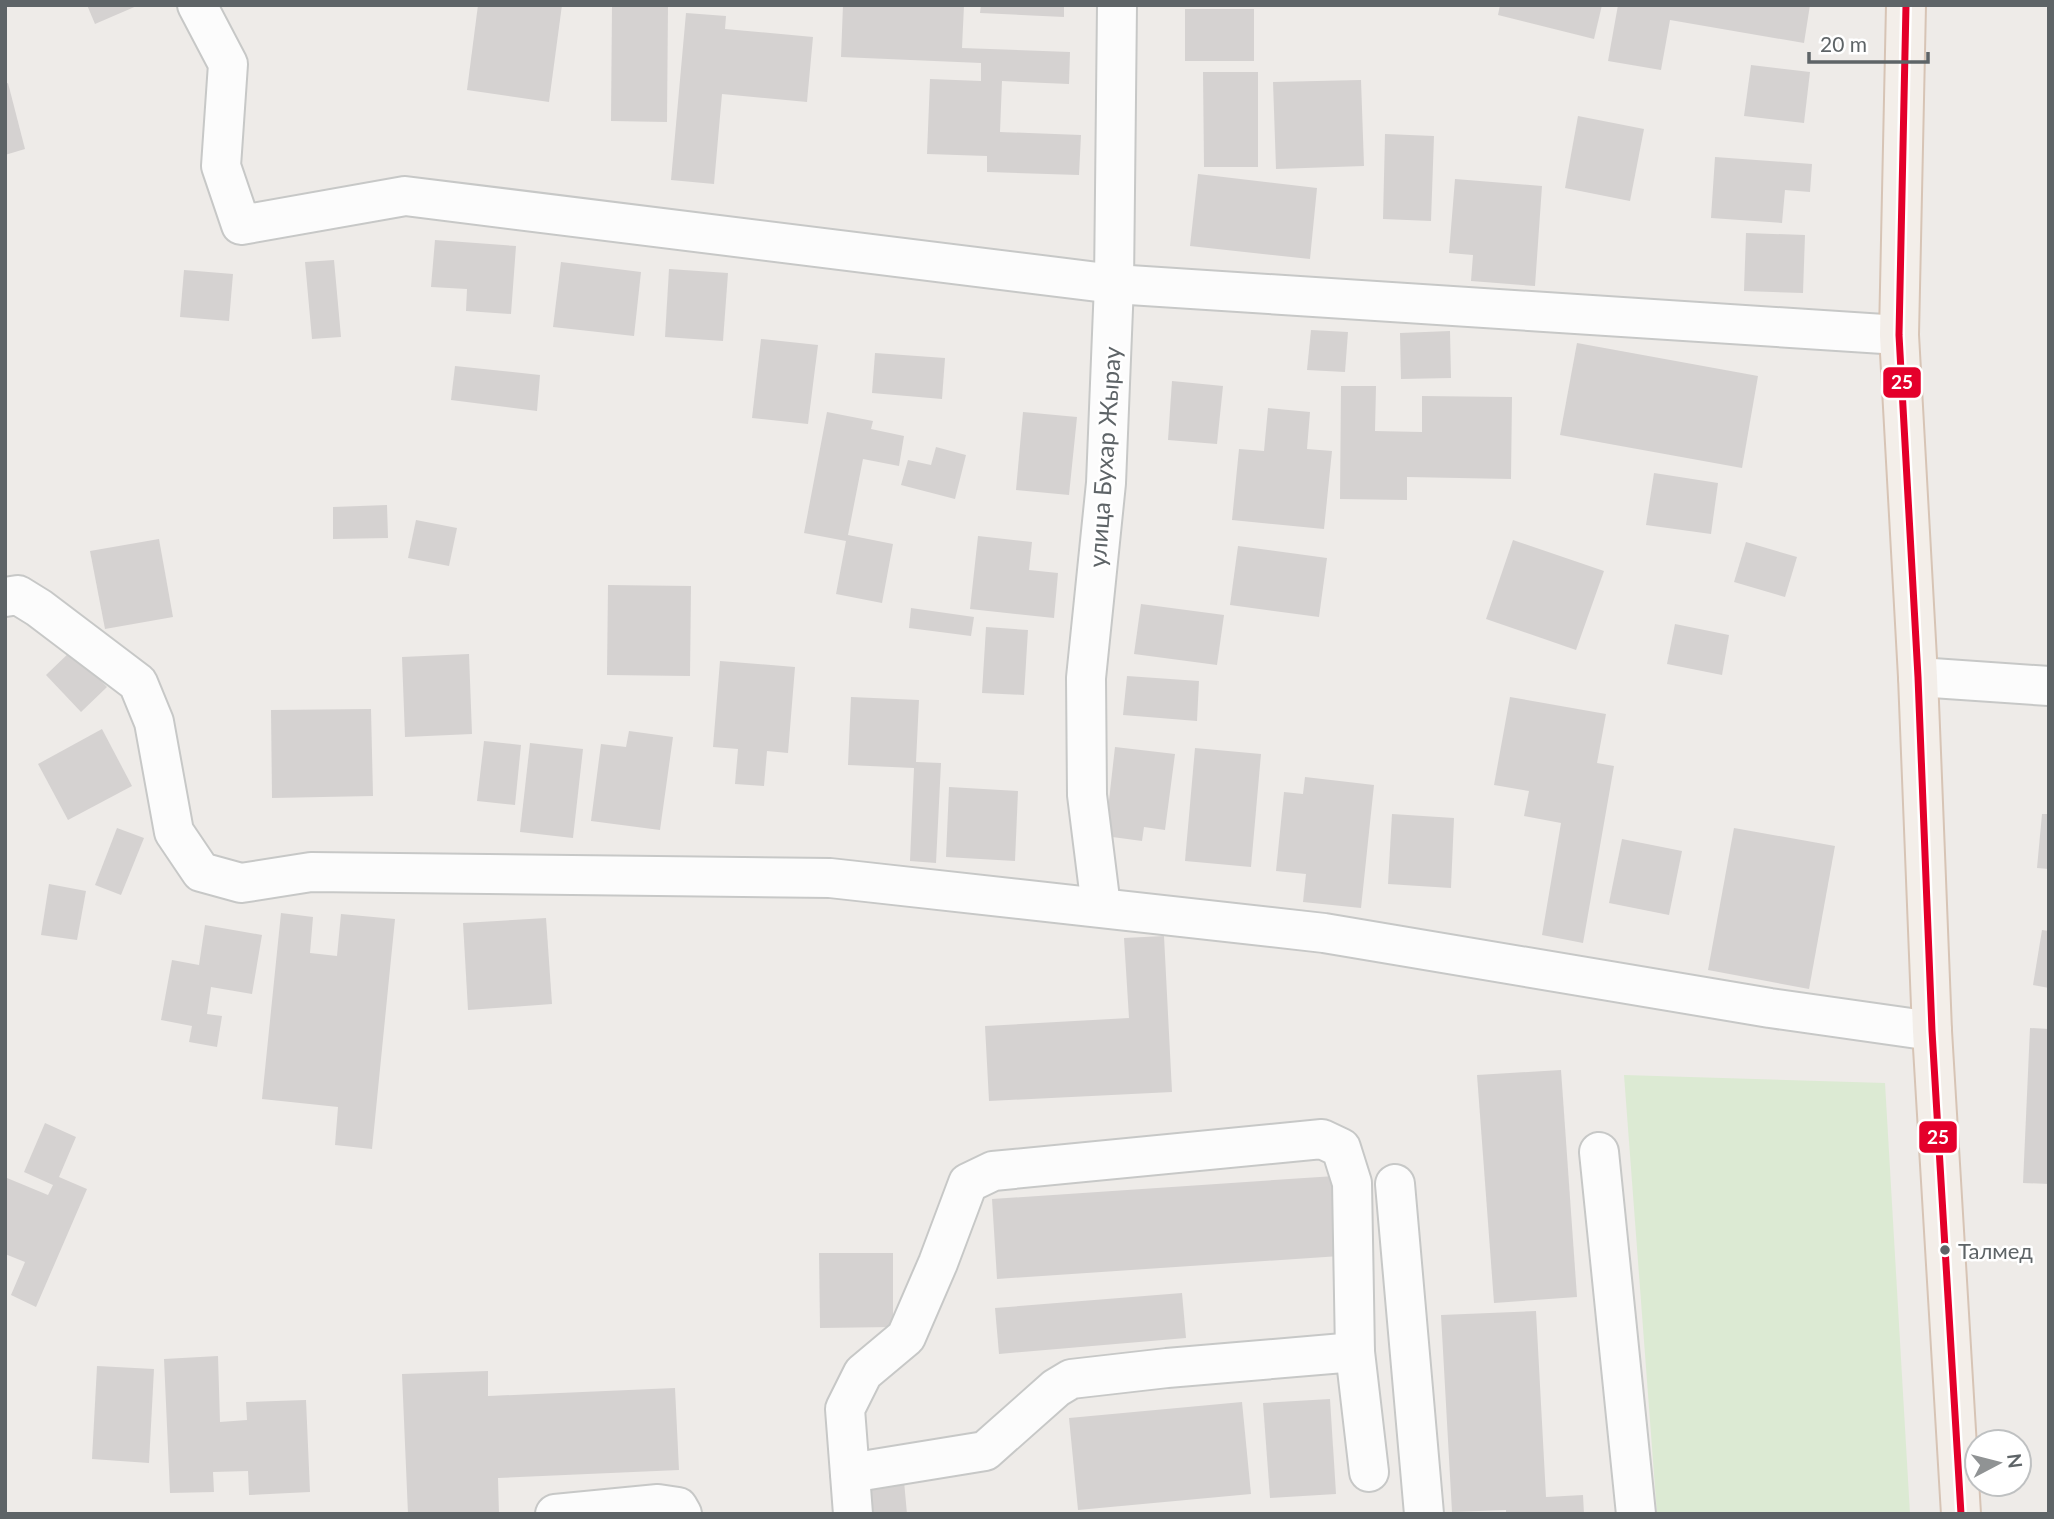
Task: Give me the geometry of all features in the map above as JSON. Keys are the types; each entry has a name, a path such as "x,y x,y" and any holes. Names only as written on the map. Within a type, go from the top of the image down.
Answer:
{"main road":[{"path":"1906,5 1899,335 1918,677 1931,1031 1961,1514"}],"street":[{"path":"197,5 228,64 221,166 241,225 405,196 1114,284 1899,335"},
{"name":"улица Бухар Жырау","path":"1101,907 1087,795 1086,678 1105,483 1114,284 1117,5"},
{"path":"22,603 138,683 154,722 174,832 201,872 241,883 311,872 830,878 1324,933 1770,1008 1931,1031"},
{"path":"1918,677 2049,686"},
{"path":"853,1514 845,1409 863,1373 906,1337 968,1183 993,1171 1322,1139 1341,1148 1352,1183 1354,1352 1369,1472"},
{"path":"1599,1152 1636,1514"},
{"path":"1395,1184 1424,1514"},
{"path":"850,1473 985,1451 1056,1388 1071,1379 1354,1352"},
{"path":"555,1514 658,1504 678,1507 682,1514"}],"green space":[{"path":"1624,1075 1885,1083 1910,1514 1657,1514"}],"building":[{"path":"87,5 139,5 95,24"},
{"path":"478,5 562,5 549,102 467,90"},
{"path":"612,5 668,5 667,122 611,121"},
{"path":"843,5 964,5 962,48 1070,52 1069,84 1002,81 1000,132 1081,135 1079,175 987,172 987,156 927,154 930,79 981,81 981,63 841,57"},
{"path":"981,5 1064,5 1064,17 980,13"},
{"path":"1500,5 1602,5 1594,39 1498,15"},
{"path":"1618,5 1810,5 1804,43 1670,20 1661,70 1608,61"},
{"path":"1185,9 1254,9 1254,61 1185,61"},
{"path":"686,13 726,16 725,29 813,37 807,102 722,94 714,184 671,180"},
{"path":"1751,65 1810,72 1804,123 1744,116"},
{"path":"1203,72 1258,72 1258,167 1204,167"},
{"path":"1361,80 1364,166 1276,169 1273,82"},
{"path":"8,83 25,149 5,155 5,84"},
{"path":"1578,116 1644,129 1630,201 1565,188"},
{"path":"1385,134 1434,136 1431,221 1383,219"},
{"path":"1715,157 1812,164 1810,192 1785,190 1782,223 1711,218"},
{"path":"1198,174 1317,188 1310,259 1190,246"},
{"path":"1455,179 1542,186 1535,286 1471,281 1473,255 1449,253"},
{"path":"1746,233 1805,235 1803,293 1744,291"},
{"path":"435,240 516,246 511,314 466,311 467,289 431,287"},
{"path":"334,260 341,337 312,339 305,262"},
{"path":"561,262 641,272 634,336 553,327"},
{"path":"669,269 728,273 723,341 665,337"},
{"path":"184,270 233,274 229,321 180,317"},
{"path":"1311,330 1348,332 1345,372 1307,370"},
{"path":"1450,331 1451,378 1401,379 1400,333"},
{"path":"761,339 818,345 808,424 752,418"},
{"path":"1577,343 1758,376 1742,468 1560,435"},
{"path":"875,353 945,358 942,399 872,393"},
{"path":"455,366 540,375 537,411 451,400"},
{"path":"1172,381 1223,386 1217,444 1168,440"},
{"path":"1341,386 1376,386 1375,431 1422,432 1422,396 1512,397 1511,479 1407,477 1407,500 1340,499"},
{"path":"1268,408 1310,412 1307,449 1332,451 1324,529 1232,520 1239,449 1264,451"},
{"path":"827,412 873,421 871,429 904,436 899,466 863,459 848,535 893,544 882,603 836,594 846,541 804,533"},
{"path":"1023,412 1077,417 1069,495 1016,490"},
{"path":"936,447 966,455 955,499 901,485 908,460 931,465"},
{"path":"1654,473 1718,483 1711,534 1646,525"},
{"path":"387,505 388,538 333,539 333,507"},
{"path":"416,520 457,528 449,566 408,558"},
{"path":"978,536 1032,542 1029,570 1058,573 1054,618 970,609"},
{"path":"159,539 173,617 105,629 90,551"},
{"path":"1513,540 1604,571 1576,650 1486,619"},
{"path":"1746,542 1797,557 1785,597 1734,582"},
{"path":"1238,546 1327,558 1319,617 1230,605"},
{"path":"608,585 691,586 690,676 607,675"},
{"path":"1141,604 1224,615 1217,665 1134,654"},
{"path":"911,608 974,617 971,636 909,628"},
{"path":"1675,624 1729,635 1722,675 1667,664"},
{"path":"986,627 1028,630 1024,695 982,693"},
{"path":"72,650 107,687 81,712 46,675"},
{"path":"469,654 472,734 405,737 402,657"},
{"path":"720,661 795,667 788,753 767,751 764,786 735,784 738,749 713,747"},
{"path":"1127,676 1199,681 1197,721 1123,715"},
{"path":"851,697 919,700 916,762 941,763 936,863 910,861 914,768 848,765"},
{"path":"1510,697 1606,714 1597,763 1614,766 1583,943 1542,935 1561,823 1524,816 1529,791 1494,785"},
{"path":"371,709 373,796 272,798 271,710"},
{"path":"102,729 132,786 68,820 38,764"},
{"path":"629,731 673,737 660,830 591,821 601,744 626,747"},
{"path":"484,741 521,745 515,805 477,801"},
{"path":"530,743 583,749 573,838 520,832"},
{"path":"1115,747 1175,754 1165,830 1144,827 1142,841 1105,836"},
{"path":"1195,748 1261,754 1251,867 1185,861"},
{"path":"1305,777 1374,785 1361,908 1303,902 1306,874 1276,871 1284,792 1303,794"},
{"path":"949,787 1018,791 1015,861 946,857"},
{"path":"1392,814 1454,818 1451,888 1388,884"},
{"path":"2042,814 2049,814 2049,869 2037,868"},
{"path":"117,828 144,838 121,895 95,885"},
{"path":"1734,828 1835,846 1809,989 1708,970"},
{"path":"1622,839 1682,851 1669,915 1609,903"},
{"path":"49,884 86,891 77,940 41,935"},
{"path":"281,913 313,917 310,953 337,956 341,914 395,919 372,1149 335,1145 338,1107 262,1099"},
{"path":"546,918 552,1004 468,1010 463,923"},
{"path":"205,925 262,935 252,994 211,987 207,1014 222,1016 217,1047 189,1042 192,1026 161,1020 172,960 199,965"},
{"path":"2042,930 2049,931 2049,988 2033,985"},
{"path":"1164,936 1172,1092 989,1101 985,1026 1129,1018 1124,938"},
{"path":"2030,1028 2049,1029 2049,1184 2023,1183"},
{"path":"1561,1070 1577,1297 1494,1303 1477,1075"},
{"path":"45,1123 76,1137 59,1177 87,1189 36,1307 11,1295 25,1262 5,1254 5,1182 7,1178 48,1195 53,1185 24,1172"},
{"path":"1335,1176 1340,1256 997,1279 992,1199"},
{"path":"819,1253 893,1253 893,1327 820,1328"},
{"path":"1182,1293 1186,1338 999,1354 995,1308"},
{"path":"1536,1311 1546,1497 1583,1495 1584,1514 1506,1514 1506,1510 1452,1512 1441,1315"},
{"path":"218,1356 220,1422 247,1420 246,1402 306,1400 310,1492 249,1495 248,1471 213,1472 214,1492 170,1493 164,1359"},
{"path":"97,1366 154,1369 149,1463 92,1459"},
{"path":"488,1371 488,1396 675,1388 679,1470 498,1478 499,1514 408,1514 402,1374"},
{"path":"1330,1399 1336,1494 1270,1498 1263,1403"},
{"path":"1242,1402 1251,1494 1078,1510 1069,1418"},
{"path":"904,1481 907,1514 870,1514 868,1484"}],"transit line":[{"name":"25","path":"1906,5 1899,335 1918,677 1932,1031 1961,1514"}],"place":[{"name":"Талмед","path":"1945,1250"}]}
